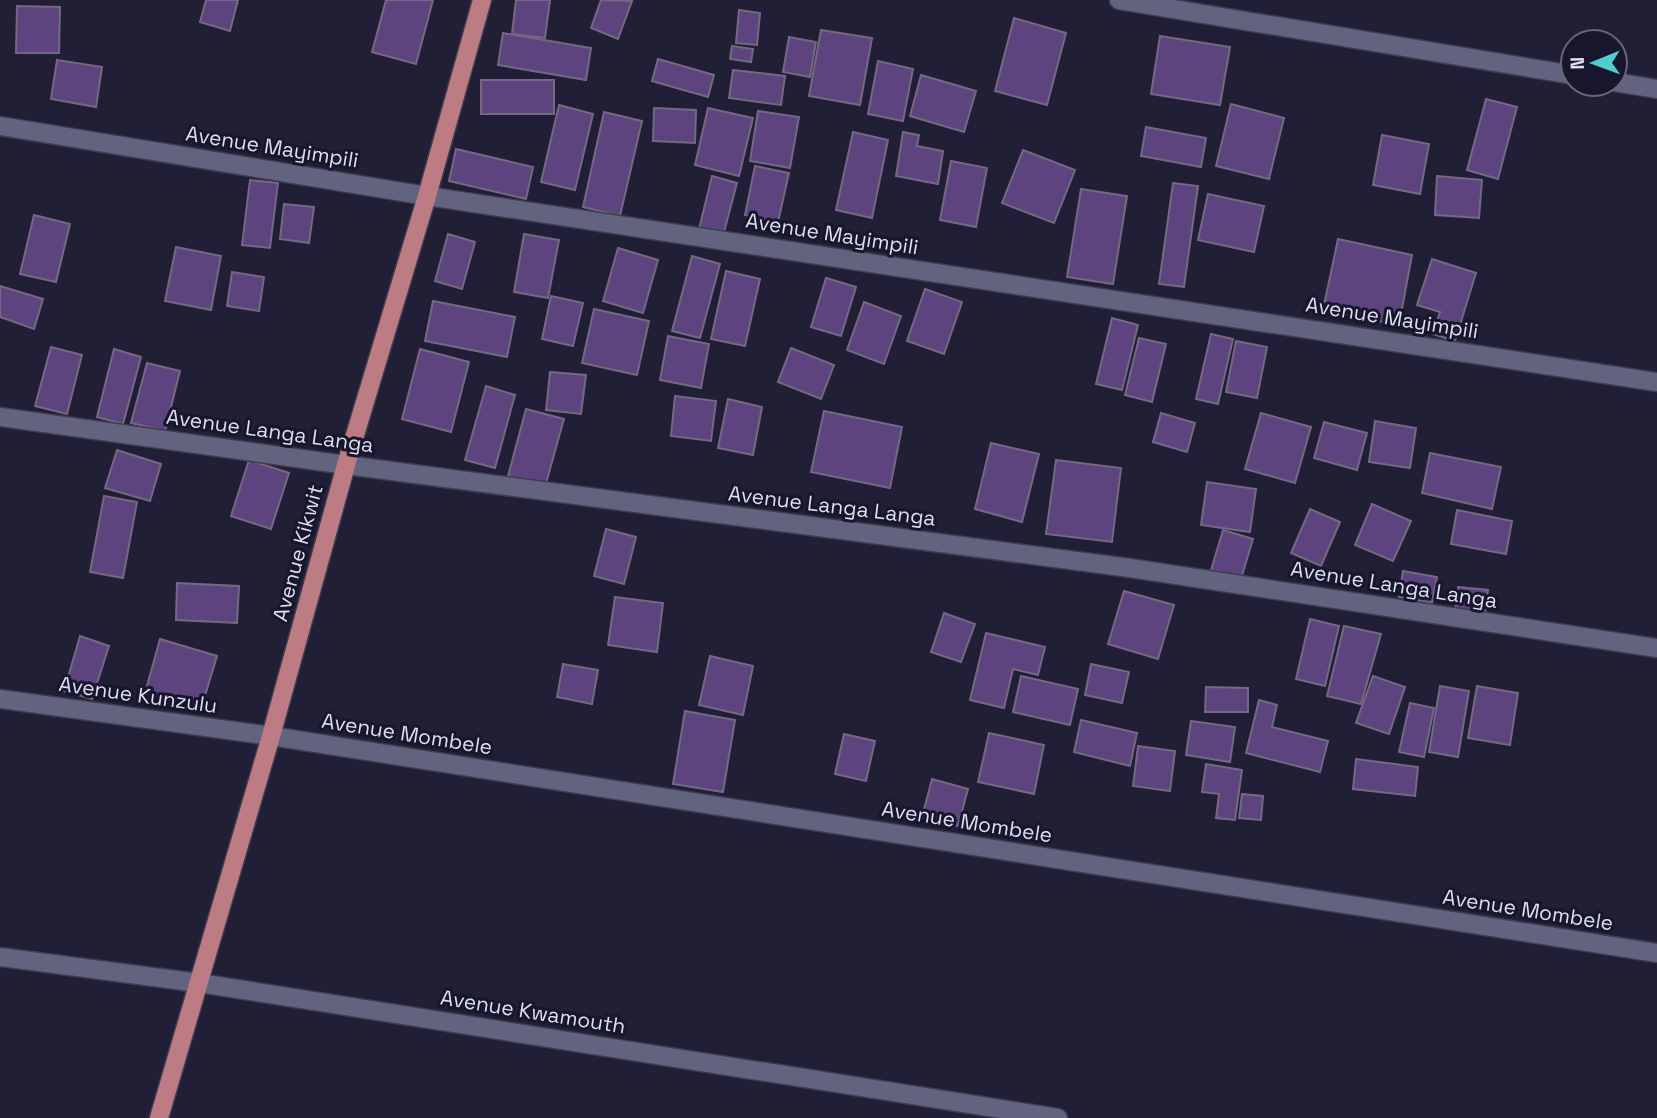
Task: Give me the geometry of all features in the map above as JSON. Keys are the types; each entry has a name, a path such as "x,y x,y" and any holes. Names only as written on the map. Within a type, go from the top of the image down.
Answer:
{"main road":[{"name":"Avenue Kikwit","path":"159,1118 271,736 346,465 428,196 482,0"}],"street":[{"path":"1119,0 1559,73"},
{"path":"1629,84 1657,89"},
{"name":"Avenue Mayimpili","path":"0,126 428,196 1657,382"},
{"name":"Avenue Langa Langa","path":"0,417 1130,568 1657,648"},
{"name":"Avenue Kunzulu","path":"0,698 271,736"},
{"name":"Avenue Mombele","path":"271,736 1657,953"},
{"name":"Avenue Kwamouth","path":"0,957 199,984 1058,1118"}],"building":[{"path":"206,0 238,0 230,31 200,22"},
{"path":"386,0 433,0 416,64 372,52"},
{"path":"516,0 550,0 545,38 512,34"},
{"path":"601,0 632,1 618,39 591,28"},
{"path":"17,6 60,7 59,53 16,53"},
{"path":"739,10 760,13 757,45 736,43"},
{"path":"1014,18 1066,33 1047,105 995,91"},
{"path":"821,30 872,38 860,105 809,96"},
{"path":"503,33 591,48 586,80 498,65"},
{"path":"1160,36 1230,47 1220,105 1151,94"},
{"path":"789,37 816,42 810,77 783,72"},
{"path":"732,46 753,49 751,62 730,59"},
{"path":"658,59 714,75 708,97 652,81"},
{"path":"57,60 102,67 96,107 51,99"},
{"path":"878,61 913,69 903,121 868,114"},
{"path":"733,70 785,76 781,105 729,98"},
{"path":"921,75 976,91 964,132 910,116"},
{"path":"481,80 554,80 554,114 481,114"},
{"path":"1486,99 1517,107 1498,179 1467,170"},
{"path":"1231,104 1284,118 1269,179 1216,166"},
{"path":"559,105 593,114 575,190 541,182"},
{"path":"654,108 696,110 695,143 653,141"},
{"path":"708,108 753,118 739,176 695,165"},
{"path":"758,111 799,117 790,168 750,161"},
{"path":"604,112 642,121 620,216 583,207"},
{"path":"1146,127 1206,138 1201,167 1141,156"},
{"path":"853,132 888,140 872,218 836,210"},
{"path":"903,132 919,135 917,146 943,151 938,184 896,176"},
{"path":"1382,135 1429,144 1420,194 1373,185"},
{"path":"456,149 533,167 526,199 449,181"},
{"path":"1023,150 1075,170 1054,223 1002,203"},
{"path":"951,161 987,168 976,227 940,220"},
{"path":"755,166 789,173 778,222 745,215"},
{"path":"712,176 737,183 723,236 699,229"},
{"path":"1437,176 1482,180 1479,218 1435,215"},
{"path":"250,180 278,183 270,248 242,245"},
{"path":"1173,183 1198,186 1184,287 1159,284"},
{"path":"1081,189 1127,196 1113,284 1067,277"},
{"path":"1208,194 1264,206 1254,252 1198,240"},
{"path":"284,204 314,207 309,243 280,239"},
{"path":"34,215 70,224 56,282 20,274"},
{"path":"448,234 475,242 462,289 435,281"},
{"path":"524,234 559,240 548,298 514,292"},
{"path":"1338,239 1412,255 1399,325 1323,310"},
{"path":"176,247 221,256 211,310 165,301"},
{"path":"618,248 658,260 643,313 603,301"},
{"path":"692,256 720,264 700,338 672,331"},
{"path":"1432,259 1476,273 1455,341 1433,334 1440,312 1417,305"},
{"path":"726,271 760,279 745,346 711,339"},
{"path":"232,272 264,277 259,311 227,306"},
{"path":"826,278 856,287 841,336 811,327"},
{"path":"0,286 43,299 34,329 0,317"},
{"path":"925,289 962,302 944,354 907,341"},
{"path":"551,296 583,303 573,346 542,339"},
{"path":"433,301 515,317 507,357 425,341"},
{"path":"864,302 901,316 884,364 847,350"},
{"path":"594,309 649,321 637,375 582,363"},
{"path":"1112,318 1138,325 1122,390 1096,384"},
{"path":"1211,334 1233,339 1218,404 1196,399"},
{"path":"668,336 709,344 701,388 660,380"},
{"path":"1139,338 1166,344 1152,402 1125,395"},
{"path":"1236,341 1267,347 1257,398 1226,392"},
{"path":"51,347 82,355 67,414 35,406"},
{"path":"791,348 834,365 821,399 778,382"},
{"path":"114,349 141,357 123,424 97,417"},
{"path":"420,349 469,362 451,432 402,419"},
{"path":"147,363 180,371 165,431 131,423"},
{"path":"550,372 586,375 581,414 546,410"},
{"path":"486,386 515,395 495,468 465,460"},
{"path":"675,396 716,401 711,441 671,436"},
{"path":"728,399 762,407 753,455 718,448"},
{"path":"526,409 564,419 545,487 508,476"},
{"path":"824,411 902,427 890,488 811,472"},
{"path":"1161,413 1195,423 1187,452 1153,442"},
{"path":"1261,413 1311,427 1295,483 1245,469"},
{"path":"1375,421 1416,428 1410,468 1369,462"},
{"path":"1324,422 1367,433 1357,470 1314,458"},
{"path":"991,443 1039,454 1022,522 975,509"},
{"path":"117,450 161,464 150,501 105,488"},
{"path":"1430,453 1501,467 1492,509 1422,493"},
{"path":"249,460 289,473 271,529 231,516"},
{"path":"1056,460 1121,468 1112,542 1046,534"},
{"path":"1207,482 1256,489 1250,532 1201,525"},
{"path":"104,496 137,502 123,578 90,572"},
{"path":"1372,504 1411,521 1393,561 1355,545"},
{"path":"1310,509 1340,522 1321,566 1291,553"},
{"path":"1457,510 1512,521 1506,554 1451,544"},
{"path":"606,529 636,537 624,584 594,576"},
{"path":"1223,530 1253,539 1241,579 1211,570"},
{"path":"1403,571 1437,577 1432,603 1399,597"},
{"path":"177,583 239,586 237,623 176,620"},
{"path":"1458,587 1488,590 1485,615 1455,612"},
{"path":"1124,591 1174,605 1158,659 1108,644"},
{"path":"615,597 663,603 657,652 608,645"},
{"path":"944,613 975,624 961,662 931,652"},
{"path":"1310,619 1339,626 1325,686 1296,679"},
{"path":"1344,626 1381,634 1361,704 1327,696"},
{"path":"986,633 1045,647 1038,675 1013,669 1004,708 970,700"},
{"path":"80,636 109,646 92,699 64,691"},
{"path":"160,639 217,656 201,709 145,693"},
{"path":"710,656 753,666 743,715 699,705"},
{"path":"563,664 598,670 592,704 557,697"},
{"path":"1091,664 1129,672 1122,703 1085,695"},
{"path":"1021,676 1078,689 1070,725 1013,712"},
{"path":"1373,676 1405,687 1389,734 1356,723"},
{"path":"1440,686 1469,691 1458,757 1429,752"},
{"path":"1477,686 1518,693 1510,745 1468,738"},
{"path":"1206,687 1248,688 1248,712 1205,712"},
{"path":"1259,700 1277,705 1272,727 1328,741 1320,772 1246,753"},
{"path":"1410,703 1434,708 1424,757 1399,752"},
{"path":"685,711 735,720 723,792 673,784"},
{"path":"1081,720 1137,733 1130,766 1074,752"},
{"path":"1191,721 1235,727 1230,762 1186,755"},
{"path":"989,733 1044,745 1034,794 978,782"},
{"path":"844,734 875,741 866,781 835,774"},
{"path":"1138,746 1175,751 1170,791 1133,786"},
{"path":"1356,759 1418,767 1415,796 1353,789"},
{"path":"1206,764 1242,770 1235,820 1216,818 1219,794 1202,792"},
{"path":"932,779 968,789 958,826 922,817"},
{"path":"1242,794 1263,796 1261,820 1239,818"}]}
